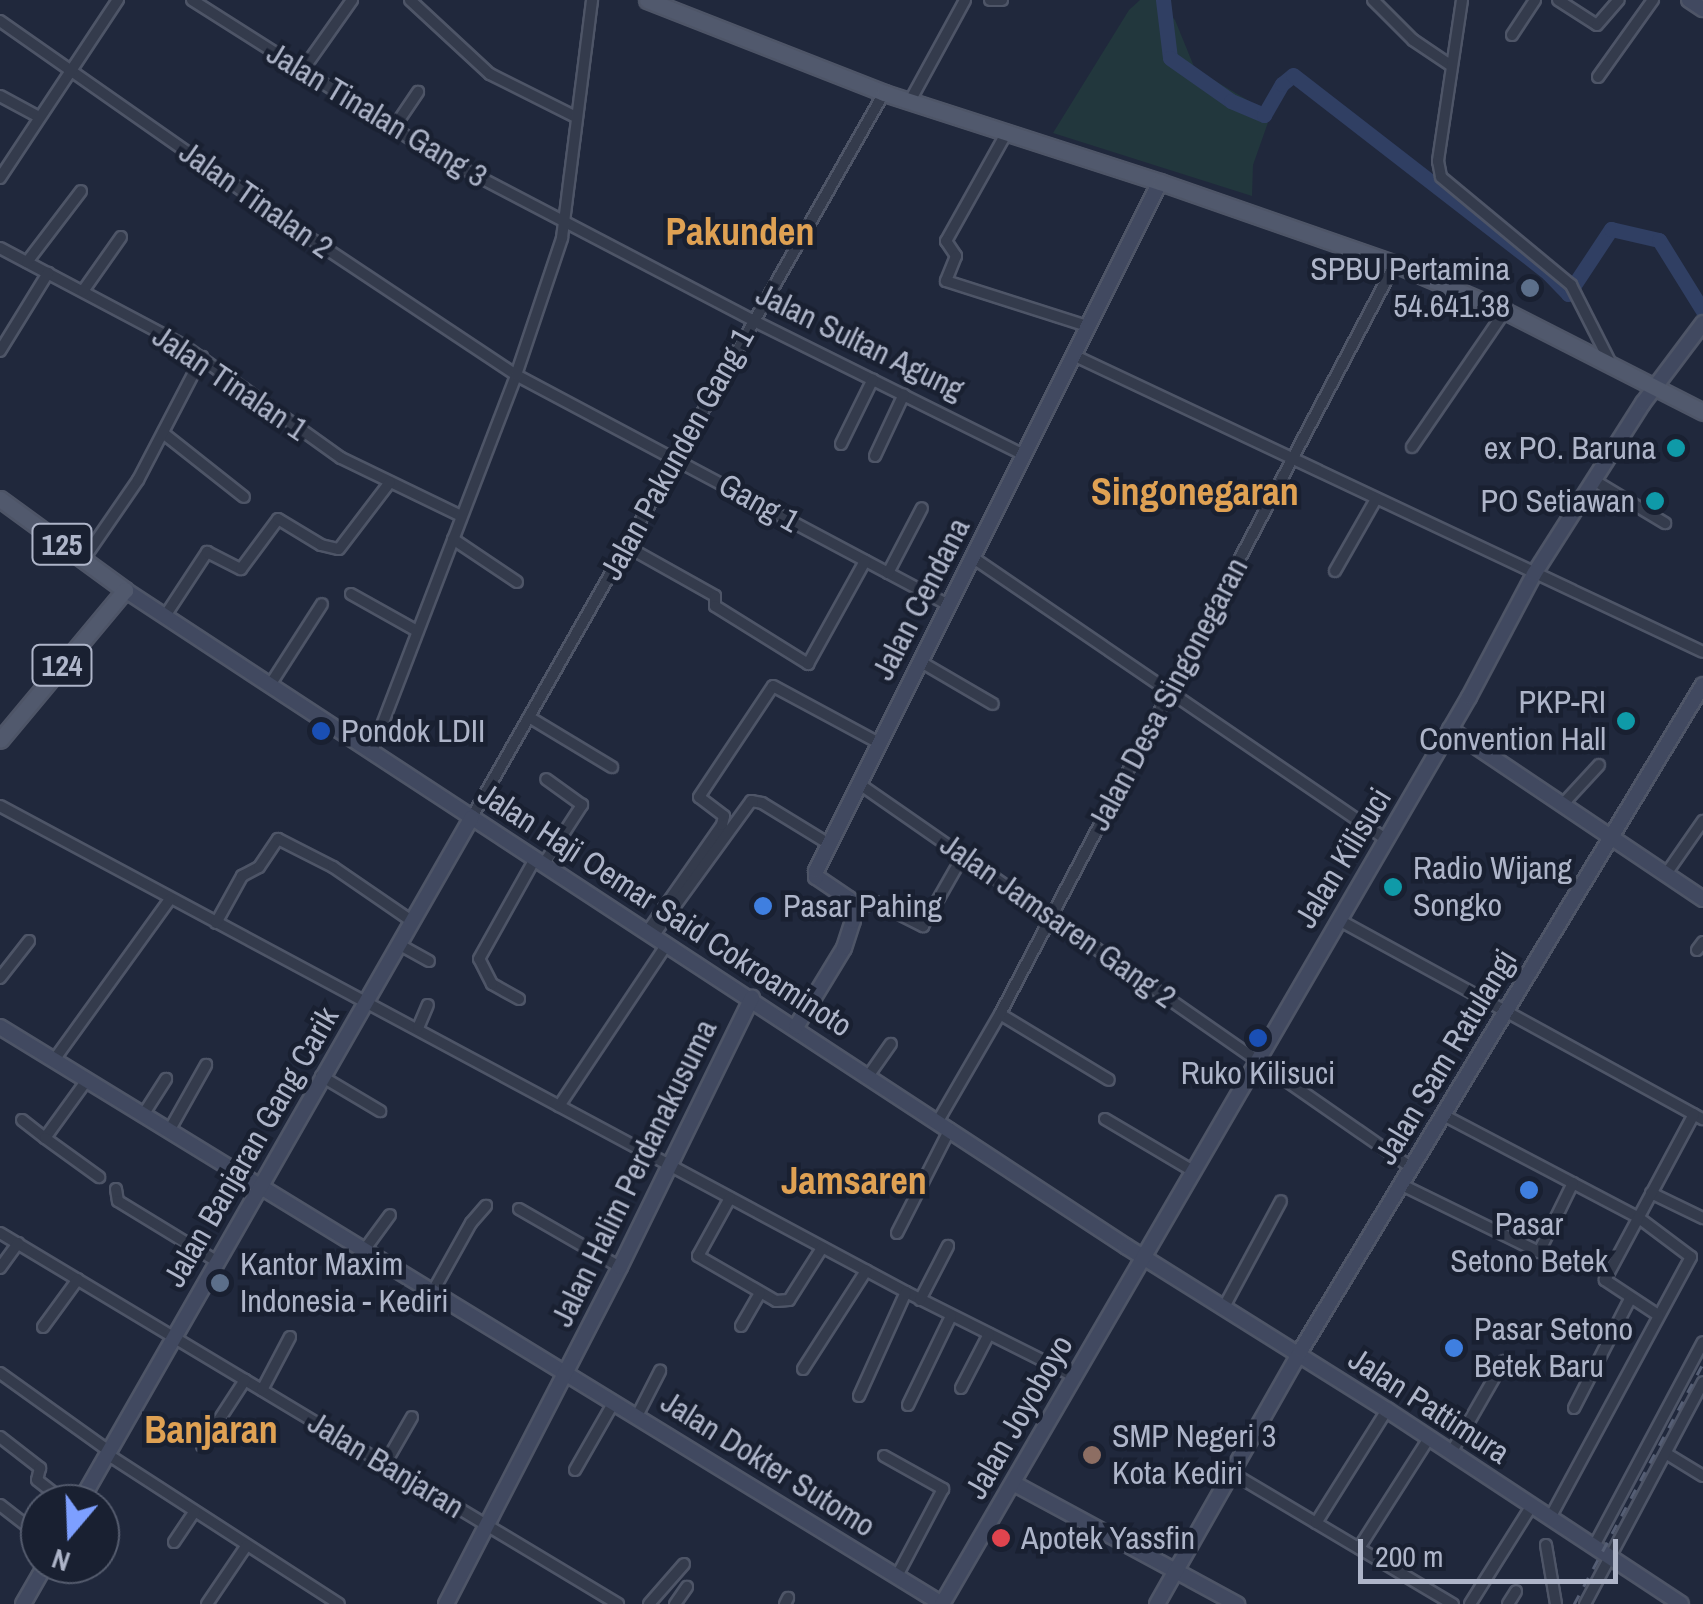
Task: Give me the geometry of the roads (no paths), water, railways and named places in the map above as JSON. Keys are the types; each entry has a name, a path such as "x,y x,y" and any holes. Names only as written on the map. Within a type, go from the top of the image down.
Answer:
{"main road":[{"path":"647,0 884,93 1160,182 1395,264 1505,310 1703,412"},
{"name":"125","path":"0,498 125,590"},
{"name":"124","path":"0,740 125,590"}],"street":[{"path":"0,178 118,0"},
{"name":"Jalan Tinalan Gang 3","path":"192,0 392,129 566,224"},
{"path":"302,71 352,0"},
{"path":"410,0 490,74 576,117"},
{"path":"372,751 516,375 566,224 592,0"},
{"path":"910,102 965,0"},
{"path":"990,0 1002,0"},
{"path":"1373,0 1413,40 1450,65"},
{"path":"1462,0 1438,160 1441,177 1572,287 1612,364"},
{"path":"1512,35 1534,0"},
{"path":"1558,0 1600,25 1619,0"},
{"path":"1598,76 1653,0"},
{"name":"Jalan Tinalan 2","path":"0,21 516,375"},
{"path":"392,129 418,92"},
{"name":"Jalan Pakunden Gang 1","path":"472,817 884,93"},
{"path":"0,96 39,117"},
{"path":"1007,132 946,241 956,256 946,281 1087,326"},
{"name":"Jalan Cendana","path":"852,911 845,894 816,877 829,844 1160,182"},
{"path":"27,262 82,191"},
{"name":"Jalan Sultan Agung","path":"566,224 1024,455"},
{"path":"83,291 121,236"},
{"name":"Jalan Tinalan 1","path":"0,248 202,357 313,440 461,516"},
{"name":"Jalan Desa Singonegaran","path":"897,1233 944,1126 1000,1014 1395,264"},
{"path":"0,352 48,273"},
{"path":"1412,447 1505,310"},
{"name":"Jalan Kilisuci","path":"1144,1258 1450,729 1534,574 1656,386 1703,323"},
{"path":"1073,356 1703,652"},
{"path":"83,560 127,497 202,357"},
{"name":"Gang 1","path":"516,375 948,605"},
{"path":"841,444 872,379"},
{"path":"875,456 904,394"},
{"path":"163,433 244,497"},
{"path":"160,613 207,552 241,568 278,519 321,545 339,549 390,482"},
{"path":"1595,482 1665,524"},
{"path":"1335,571 1376,500"},
{"path":"888,573 922,508"},
{"path":"453,538 517,582"},
{"path":"626,546 715,596 715,606 808,664 864,561"},
{"path":"972,557 1386,840"},
{"name":"Jalan Haji Oemar Said Cokroaminoto","path":"125,590 796,1026 1144,1258"},
{"path":"351,594 417,631"},
{"path":"270,685 322,604"},
{"path":"920,662 993,704"},
{"name":"Jalan Sam Ratulangi","path":"1157,1604 1298,1354 1703,685"},
{"path":"559,1106 722,825 724,816 698,799 773,686 878,743"},
{"path":"530,718 612,767"},
{"path":"1450,729 1703,898"},
{"path":"1563,804 1598,765"},
{"path":"519,999 492,984 479,959 539,862 582,804 546,779"},
{"name":"Jalan Jamsaren Gang 2","path":"858,783 1412,1168"},
{"path":"656,938 751,801 762,803 829,844"},
{"path":"0,806 822,1248 1074,1376"},
{"name":"Jalan Banjaran Gang Carik","path":"90,1484 261,1187 320,1076 472,817"},
{"path":"1666,874 1703,821"},
{"path":"216,922 242,876 258,867 278,839 338,871 413,922"},
{"path":"796,1026 848,940 852,911 875,902 922,926 963,856"},
{"path":"54,1060 170,899"},
{"path":"1339,920 1698,1116 1605,1280 1658,1315"},
{"path":"0,978 29,940"},
{"path":"400,945 429,961"},
{"name":"Jalan Halim Perdanakusuma","path":"446,1604 620,1267 752,998"},
{"path":"418,1028 428,1005"},
{"path":"1000,1014 1109,1080"},
{"name":"Jalan Dokter Sutomo","path":"0,1026 942,1604"},
{"path":"869,1075 891,1044"},
{"path":"169,1131 206,1065"},
{"path":"320,1076 380,1112"},
{"path":"143,1115 166,1079"},
{"path":"45,1138 87,1080"},
{"path":"1445,1116 1638,1218 1691,1258 1550,1518"},
{"path":"1104,1118 1193,1172"},
{"path":"22,1120 99,1177"},
{"path":"1402,1184 1540,1252 1574,1183"},
{"path":"116,1189 118,1201 218,1262"},
{"path":"1651,1193 1703,1218"},
{"path":"730,1198 697,1254 776,1302 788,1300 822,1248"},
{"path":"1224,1307 1280,1201"},
{"path":"432,1291 486,1206"},
{"path":"519,1209 620,1267"},
{"path":"364,1249 390,1215"},
{"name":"Jalan Banjaran","path":"0,1233 618,1604"},
{"path":"0,1268 18,1243"},
{"path":"920,1300 948,1246"},
{"name":"Jalan Pattimura","path":"1144,1258 1430,1438 1681,1604"},
{"name":"Jalan Joyoboyo","path":"942,1604 1144,1258"},
{"path":"802,1369 866,1271"},
{"path":"42,1326 78,1280"},
{"path":"741,1326 760,1292"},
{"path":"858,1396 906,1292"},
{"path":"1574,1408 1630,1299"},
{"path":"908,1406 951,1316"},
{"path":"962,1388 988,1334"},
{"path":"262,1390 290,1337"},
{"path":"1594,1546 1703,1342"},
{"path":"1451,1452 1504,1361"},
{"path":"0,1372 108,1453 333,1602"},
{"path":"637,1416 660,1372"},
{"path":"202,1446 245,1380"},
{"path":"1584,1604 1703,1382"},
{"path":"575,1470 614,1402"},
{"path":"1316,1523 1386,1410"},
{"path":"385,1464 412,1417"},
{"path":"0,1437 39,1467 37,1480 42,1484"},
{"path":"1359,1548 1430,1438"},
{"path":"1666,1454 1703,1476"},
{"path":"884,1456 943,1489 897,1576"},
{"path":"1232,1473 1359,1548 1434,1599 1453,1604"},
{"path":"1013,1483 1237,1604"},
{"path":"0,1505 20,1520"},
{"path":"1470,1604 1532,1505"},
{"path":"174,1542 195,1512"},
{"path":"208,1604 221,1588 216,1584 247,1545"},
{"path":"1546,1545 1556,1604"},
{"path":"649,1604 684,1564"},
{"path":"675,1604 688,1588"},
{"path":"1508,1604 1516,1592"}],"waterway":[{"path":"1163,0 1170,58 1231,101 1264,115 1282,84 1293,75 1548,273 1568,294 1611,229 1659,240 1703,311"}],"railway":[{"path":"1574,1604 1703,1363"}],"place":[{"name":"SPBU Pertamina 54.641.38","path":"1530,288"},
{"name":"ex PO. Baruna","path":"1676,448"},
{"name":"PO Setiawan","path":"1655,501"},
{"name":"PKP-RI Convention Hall","path":"1626,721"},
{"name":"Pondok LDII","path":"321,731"},
{"name":"Radio Wijang Songko","path":"1393,887"},
{"name":"Pasar Pahing","path":"763,906"},
{"name":"Ruko Kilisuci","path":"1258,1038"},
{"name":"Pasar Setono Betek","path":"1529,1190"},
{"name":"Kantor Maxim Indonesia - Kediri","path":"220,1283"},
{"name":"Pasar Setono Betek Baru","path":"1454,1348"},
{"name":"SMP Negeri 3 Kota Kediri","path":"1092,1455"},
{"name":"Apotek Yassfin","path":"1001,1538"}],"district":[{"name":"Pakunden","path":"740,232"},
{"name":"Singonegaran","path":"1195,492"},
{"name":"Jamsaren","path":"854,1181"},
{"name":"Banjaran","path":"211,1430"}]}
